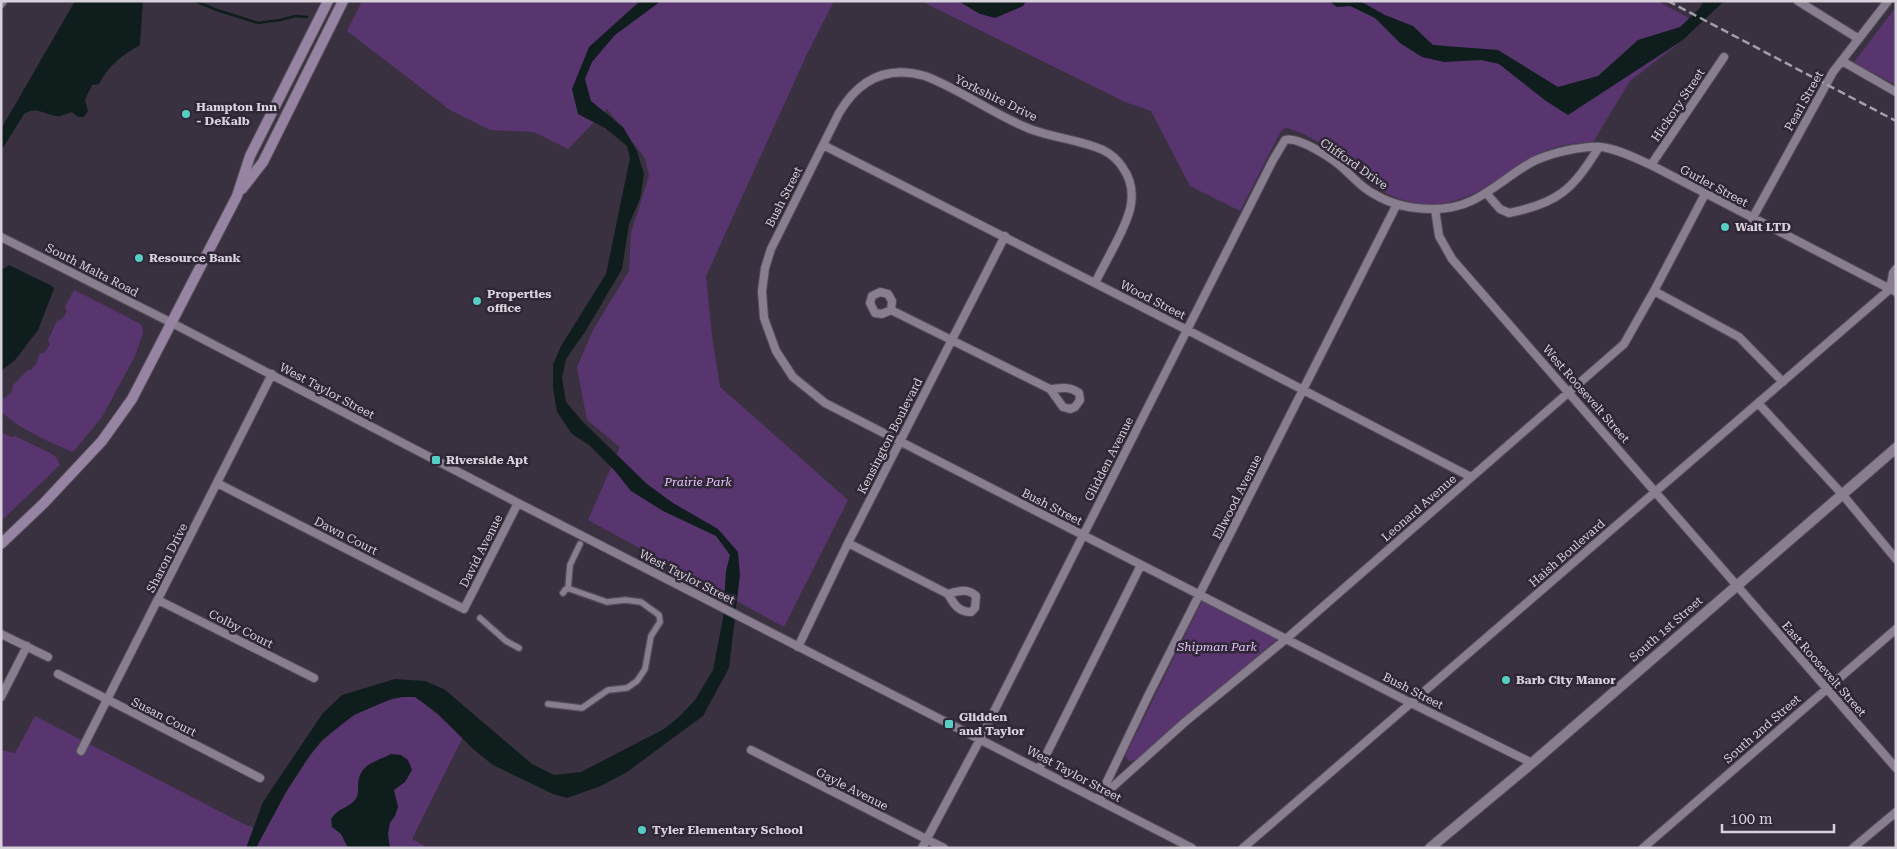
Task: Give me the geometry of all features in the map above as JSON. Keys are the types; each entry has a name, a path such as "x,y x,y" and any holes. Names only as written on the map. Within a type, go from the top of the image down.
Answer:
{"main road":[{"path":"1,544 44,503 102,441 132,399 237,196 250,156 328,1"},
{"path":"237,196 263,162 343,1"}],"street":[{"path":"1798,1 1859,38"},
{"name":"Pearl Street","path":"1752,219 1822,90 1888,1"},
{"name":"Hickory Street","path":"1651,165 1724,57"},
{"path":"1842,61 1896,92"},
{"name":"Yorkshire Drive","path":"823,145 845,104 858,88 877,76 898,72 925,76 1032,130 1104,151 1117,160 1125,171 1130,184 1131,203 1127,217 1095,283"},
{"name":"Clifford Drive","path":"1273,160 1285,140 1291,139 1300,142 1345,169 1366,189 1397,204 1435,209 1468,203 1487,194 1528,164 1538,159 1558,152 1600,147"},
{"name":"Wood Street","path":"823,145 1005,236 1471,477"},
{"name":"Bush Street","path":"823,145 768,255 763,276 762,305 765,323 772,344 793,377 804,388 825,403 1082,536 1532,763"},
{"path":"1487,194 1500,209 1509,213 1544,203 1572,186 1600,147"},
{"name":"Gurler Street","path":"1600,147 1618,151 1651,165 1893,291"},
{"name":"Glidden Avenue","path":"922,848 980,738 1273,160"},
{"name":"Leonard Avenue","path":"1098,800 1185,722 1286,638 1570,393 1624,344 1654,292 1705,194"},
{"name":"Ellwood Avenue","path":"1098,800 1397,204"},
{"name":"West Roosevelt Street","path":"1435,209 1439,236 1448,254 1737,585"},
{"name":"Kensington Boulevard","path":"798,647 848,543 1005,236"},
{"name":"South Malta Road","path":"1,237 172,323"},
{"path":"1893,291 1893,273 1896,269"},
{"name":"Haish Boulevard","path":"1243,848 1782,382 1893,291"},
{"path":"1654,292 1739,337 1782,382"},
{"path":"891,310 1050,389"},
{"name":"West Taylor Street","path":"172,323 710,602 980,738 1192,848"},
{"name":"Sharon Drive","path":"81,751 272,374"},
{"path":"1758,403 1842,494 1896,559"},
{"name":"South 1st Street","path":"1430,848 1532,763 1896,448"},
{"name":"Dawn Court","path":"217,483 464,609"},
{"name":"David Avenue","path":"464,609 518,503"},
{"path":"848,543 948,594"},
{"path":"548,704 582,708 608,690 627,688 637,681 644,669 651,636 660,622 659,615 641,602 625,600 606,602 576,590 566,591 570,565 580,544"},
{"path":"1040,769 1141,566"},
{"name":"East Roosevelt Street","path":"1737,585 1896,768"},
{"name":"Colby Court","path":"158,600 314,678"},
{"path":"480,618 506,641 519,648"},
{"name":"South 2nd Street","path":"1643,848 1896,629"},
{"path":"1,634 48,657"},
{"path":"1,698 27,646"},
{"name":"Susan Court","path":"58,674 260,778"},
{"name":"Gayle Avenue","path":"751,750 944,848"},
{"path":"1853,848 1896,812"}],"green space":[{"name":"Prairie Park","path":"362,1 834,1 807,54 706,276 712,336 720,387 848,500 784,627 588,520 620,447 587,420 577,367 593,330 629,271 631,233 649,176 645,158 607,109 568,149 534,132 490,130 450,110 347,31"},
{"path":"921,1 1657,1 1700,24 1683,40 1630,81 1593,142 1563,145 1545,151 1473,194 1447,203 1433,204 1403,200 1372,185 1318,142 1287,128 1283,129 1280,133 1240,211 1190,186 1151,111 1125,102"},
{"path":"1896,7 1896,85 1854,62"},
{"path":"74,290 139,323 142,326 143,333 135,356 102,417 73,452 35,434 8,417 1,411 1,397 5,398 12,391 13,385 37,363 39,354 45,352 50,344 48,340 57,321 63,318 67,311 65,307"},
{"path":"1,432 11,437 15,436 52,454 57,458 60,465 1,521"},
{"name":"Shipman Park","path":"1202,601 1277,639 1138,760 1129,761 1125,756"},
{"path":"402,697 415,697 463,737 412,839 428,848 1,848 1,750 15,753 35,716 244,824 264,832 303,766 317,747 353,716 375,705"}],"shaded area":[{"path":"75,1 143,1 140,45 116,61 99,84 92,85 85,100 88,111 84,117 78,117 72,112 58,116 40,111 24,114 1,151 1,129"},
{"path":"640,1 661,1 615,35 592,62 585,79 591,101 623,127 637,151 644,174 640,199 629,224 622,269 585,332 566,359 562,378 566,402 584,423 647,484 673,503 718,529 738,552 740,575 729,668 703,716 627,772 601,786 567,798 553,794 493,765 473,749 437,713 415,697 391,699 354,715 322,740 286,792 256,848 246,848 263,802 323,713 342,695 395,679 425,681 444,689 532,764 554,775 581,772 664,729 695,700 713,670 723,618 726,571 730,555 716,536 663,511 631,491 615,471 589,445 572,434 557,412 553,388 553,365 561,346 606,274 630,158 627,146 605,128 578,114 572,89 589,47"},
{"path":"958,1 1026,1 1023,6 995,18 980,14"},
{"path":"1329,1 1360,1 1385,15 1413,26 1433,45 1498,50 1558,87 1598,76 1638,40 1680,27 1700,8 1704,1 1724,1 1683,40 1568,115 1546,101 1499,64 1481,60 1444,62 1422,57 1400,43 1375,18 1350,6 1337,7"},
{"path":"9,265 52,286 54,289 38,330 15,360 1,371 1,270"},
{"path":"391,754 401,755 408,760 412,770 405,782 394,790 398,807 390,823 388,834 390,848 348,848 341,834 332,827 331,819 355,800 358,794 361,772 374,762"}],"waterway":[{"path":"195,1 258,23 296,16 307,17"}],"railway":[{"path":"1668,1 1896,121"}],"place":[{"name":"Hampton Inn - DeKalb","path":"186,114"},
{"name":"Walt LTD","path":"1725,227"},
{"name":"Resource Bank","path":"139,258"},
{"name":"Properties office","path":"477,301"},
{"name":"Riverside Apt","path":"436,460"},
{"name":"Barb City Manor","path":"1506,680"},
{"name":"Glidden and Taylor","path":"949,724"},
{"name":"Tyler Elementary School","path":"642,830"}]}
